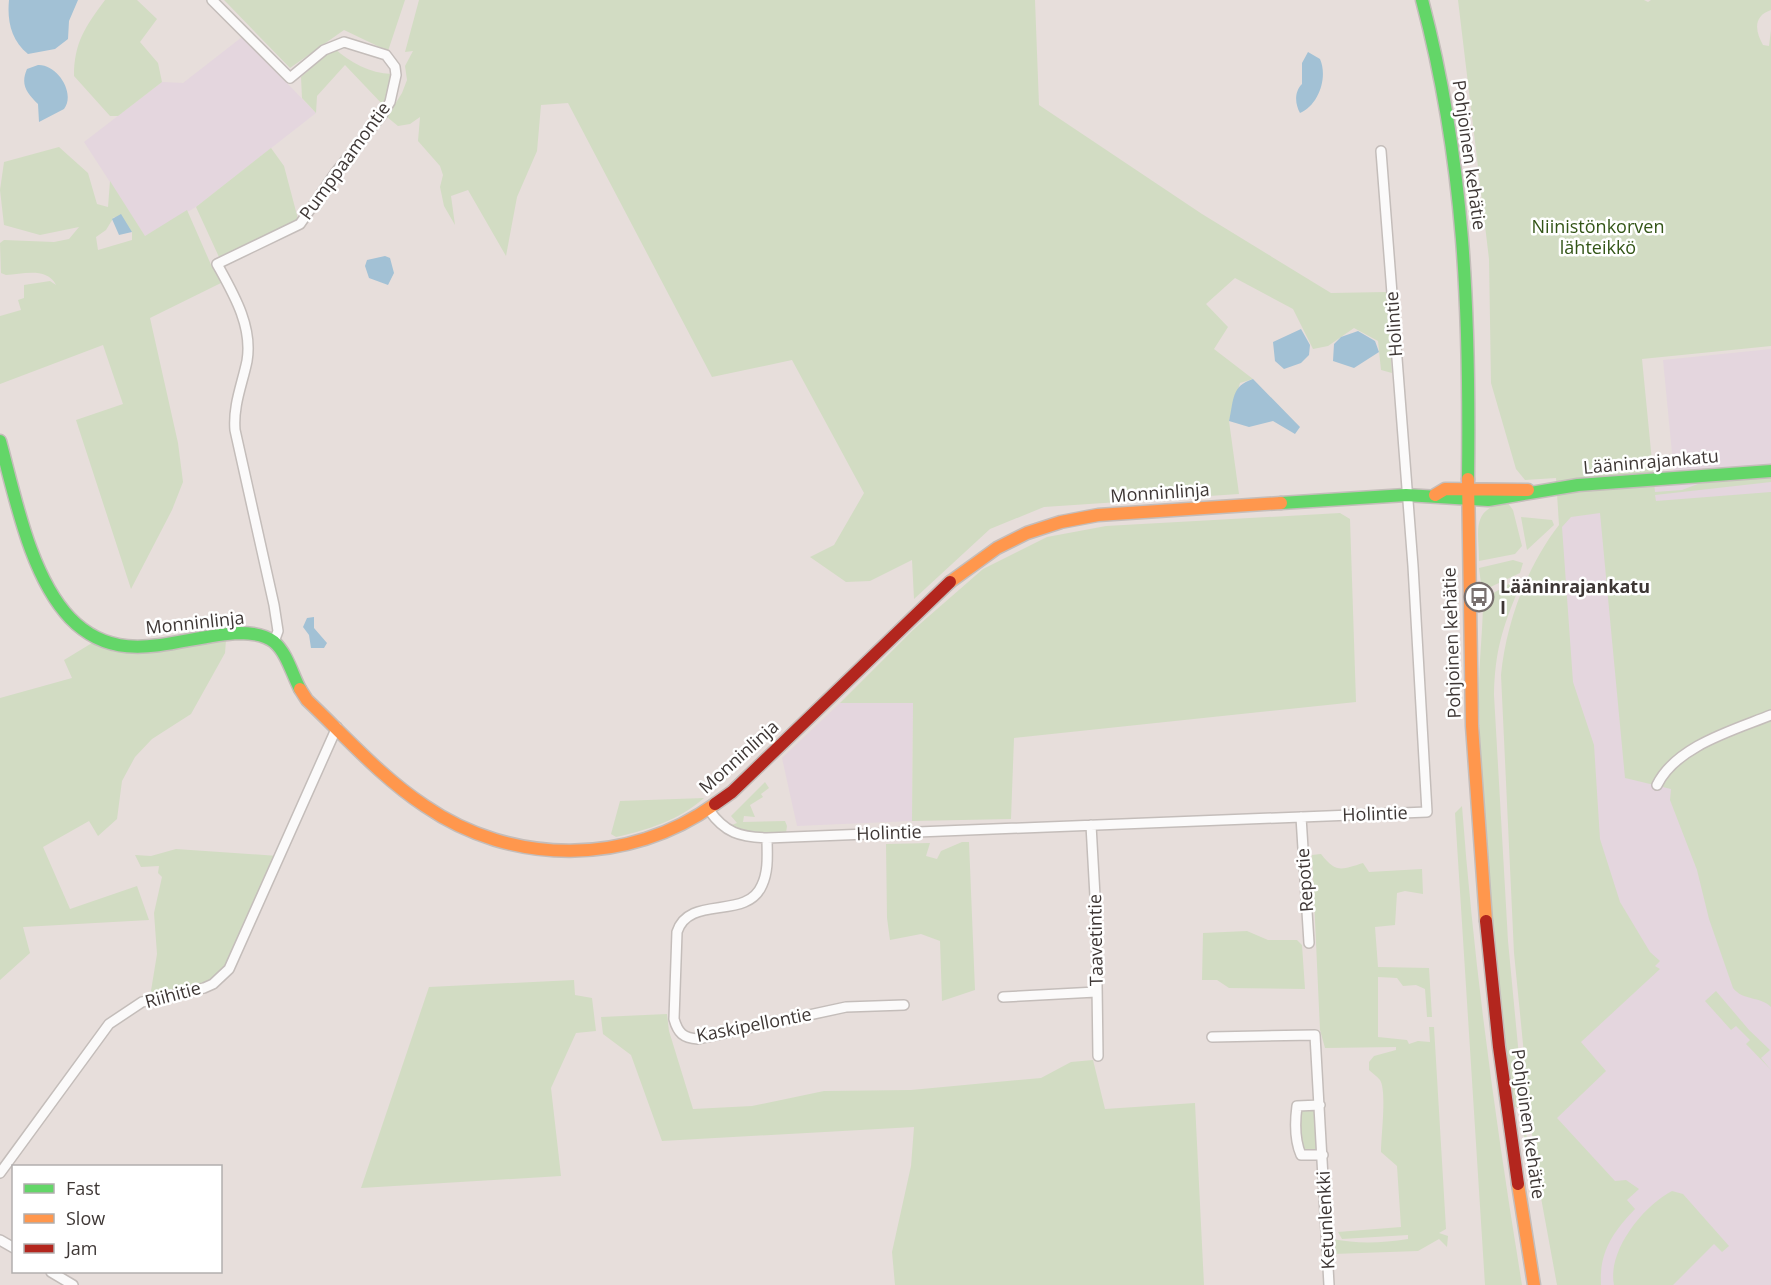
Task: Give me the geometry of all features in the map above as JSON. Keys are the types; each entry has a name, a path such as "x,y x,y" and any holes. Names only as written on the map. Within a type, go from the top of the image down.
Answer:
{"street":[{"name":"Pumppaamontie","path":"213,0 290,78 324,50 344,42 354,43 386,55 396,75 390,102 382,115 336,172 300,224 217,264 237,303 247,335 246,362 235,408 235,430 274,605 278,631 274,642"},
{"name":"Pohjoinen kehätie","path":"1422,0 1449,123 1463,233 1468,339 1467,494 1470,682 1485,915 1506,1103 1534,1285"},
{"name":"Holintie","path":"709,810 718,823 730,832 746,837 767,838 1427,812 1413,566 1381,152"},
{"name":"Monninlinja","path":"0,441 33,547 46,580 57,601 86,632 101,641 126,647 231,634 259,635 274,642 281,650 299,690 426,808 463,829 516,848 551,852 607,849 653,837 709,810 739,785 957,574 986,553 1018,535 1057,521 1098,515 1406,495 1435,495 1444,499 1467,494"},
{"name":"Lääninrajankatu","path":"1467,494 1513,497 1533,490 1680,475 1771,471"},
{"path":"1658,785 1671,765 1687,754 1771,715"},
{"name":"Riihitie","path":"0,1173 109,1024 142,1002 213,984 229,969 337,727"},
{"name":"Repotie","path":"1301,817 1309,943"},
{"name":"Taavetintie","path":"1091,825 1096,914 1098,1056"},
{"name":"Kaskipellontie","path":"767,838 765,874 758,893 743,903 695,912 679,924 675,997 677,1029 683,1036 698,1039 846,1007 904,1005"},
{"path":"1003,997 1096,992"},
{"name":"Ketunlenkki","path":"1212,1037 1316,1035 1329,1285"},
{"name":"Ketunlenkki","path":"1320,1105 1297,1106 1296,1115 1298,1148 1301,1155 1323,1155"},
{"path":"53,1273 72,1285"}],"shaded area":[{"path":"242,37 316,113 196,207 145,236 84,142 162,82 183,83"},
{"path":"1771,349 1771,1285 1585,1285 1540,1131 1594,989 1559,495 1675,484 1663,360"},
{"path":"840,703 913,703 912,821 797,826 782,758"}],"green space":[{"path":"105,0 137,0 157,19 140,42 158,63 162,82 118,116 110,116 74,76 76,53 82,35"},
{"path":"224,0 405,0 388,51 344,30 290,68"},
{"path":"419,0 1035,0 1039,105 1202,214 1331,293 1386,292 1392,373 1381,370 1378,341 1354,328 1328,346 1313,349 1293,309 1235,278 1206,304 1228,327 1214,349 1253,379 1240,383 1229,421 1239,494 1044,507 990,529 914,599 912,560 870,581 846,582 810,557 834,545 864,493 792,360 712,377 568,103 541,105 537,151 517,197 506,256 468,190 451,196 455,225 444,206 440,187 443,175 440,166 418,141 420,117 410,124 398,126 387,117 407,80 405,66 413,51 405,52"},
{"name":"Niinistönkorven lähteikkö","path":"1458,0 1644,0 1648,2 1651,0 1771,0 1771,10 1758,20 1757,29 1763,45 1769,46 1771,30 1771,346 1642,359 1655,492 1682,490 1703,482 1771,478 1771,482 1655,495 1656,501 1771,492 1771,1007 1762,1001 1742,995 1733,988 1709,919 1697,870 1670,800 1671,789 1625,778 1600,513 1571,517 1562,527 1573,682 1594,745 1600,839 1620,902 1650,952 1660,961 1655,966 1660,969 1581,1042 1606,1071 1557,1118 1615,1181 1626,1180 1639,1189 1627,1200 1635,1209 1614,1234 1605,1253 1602,1262 1601,1285 1557,1285 1535,1165 1514,953 1501,675 1508,635 1520,596 1537,558 1559,525 1556,478 1525,480 1516,469 1491,383 1489,259"},
{"path":"334,48 361,66 376,72 392,74 390,90 384,106 345,65 317,96 316,113 302,98 301,77"},
{"path":"59,147 88,173 97,204 108,207 110,181 145,236 187,210 212,267 223,282 150,318 178,443 183,482 172,510 131,589 76,420 123,404 103,345 0,384 0,316 21,310 18,300 24,298 24,285 50,281 56,285 52,279 41,274 6,275 1,273 0,243 4,240 54,242 69,239 79,227 40,235 4,225 0,190 4,162","holes":["114,217 132,232 132,240 98,250 96,237 106,230"]},
{"path":"271,148 284,166 298,219 219,257 196,207"},
{"path":"1507,502 1513,510 1522,546 1515,554 1479,561 1478,531 1482,516 1495,505"},
{"path":"1340,513 1350,519 1356,702 1014,738 1011,819 912,821 913,703 840,703 913,630 983,569 1047,537 1106,526"},
{"path":"1521,517 1552,520 1554,525 1527,550"},
{"path":"1513,560 1523,563 1520,573 1482,591 1479,568"},
{"path":"1514,581 1519,588 1500,640 1494,695 1508,941 1527,1141 1524,1137 1519,1108 1512,1106 1491,905 1479,703 1483,599"},
{"path":"226,640 225,653 191,714 152,739 135,757 122,781 117,819 98,836 89,821 43,847 70,909 137,886 149,920 23,927 30,953 0,980 0,698 72,678 64,660 92,643 111,651 134,654"},
{"path":"765,782 769,788 761,794 763,797 750,805 755,817 744,816 743,822 785,821 786,833 753,834 729,826 737,823 731,816"},
{"path":"704,798 663,823 616,837 611,834 620,801"},
{"path":"1462,806 1487,1046 1522,1285 1485,1285 1455,813"},
{"path":"962,842 969,842 975,990 942,1001 940,941 921,934 890,940 887,918 886,844 930,843 926,856 937,859 941,851"},
{"path":"176,849 278,856 249,925 230,960 219,973 203,985 150,997 157,954 154,913 162,877 158,873 159,866 141,867 135,855 151,856"},
{"path":"1321,854 1339,868 1363,863 1369,872 1422,869 1423,894 1405,891 1397,893 1395,925 1375,927 1378,967 1429,968 1432,1017 1427,1017 1425,989 1416,985 1403,986 1397,978 1378,977 1378,1037 1407,1040 1409,1044 1418,1041 1430,1042 1429,1027 1434,1027 1446,1229 1439,1233 1448,1236 1447,1247 1439,1239 1418,1251 1333,1254 1333,1239 1351,1242 1379,1242 1408,1239 1408,1235 1342,1239 1338,1232 1401,1227 1397,1166 1381,1152 1382,1086 1380,1080 1369,1070 1369,1062 1374,1056 1396,1050 1396,1047 1325,1048 1320,1030 1312,855"},
{"path":"1247,931 1268,940 1297,940 1302,945 1305,989 1229,988 1217,980 1202,980 1203,933"},
{"path":"574,980 575,995 592,998 596,1031 576,1033 551,1088 561,1176 361,1188 429,987"},
{"path":"1716,991 1749,1030 1770,1050 1761,1058 1771,1070 1746,1044 1750,1040 1736,1026 1731,1030 1705,1001"},
{"path":"667,1014 669,1031 693,1109 752,1106 824,1091 911,1090 1041,1078 1071,1062 1093,1060 1105,1109 1195,1103 1204,1285 895,1285 892,1252 911,1166 914,1127 662,1141 631,1055 603,1034 601,1017"},
{"path":"1303,1110 1316,1111 1318,1151 1305,1151 1300,1137 1299,1124"},
{"path":"1672,1191 1683,1194 1729,1246 1722,1252 1714,1244 1673,1285 1614,1285 1613,1272 1616,1258 1630,1231 1650,1207"}],"water":[{"path":"9,0 78,0 69,21 68,39 55,49 28,54 22,49 11,30"},
{"path":"1308,52 1320,59 1322,82 1317,97 1307,109 1300,113 1296,102 1297,94 1302,84 1302,63"},
{"path":"38,65 52,69 58,74 68,95 64,109 39,122 38,104 28,92 24,80 27,69"},
{"path":"121,214 132,232 119,235 112,219"},
{"path":"385,256 390,258 394,273 388,285 369,278 365,266 367,260"},
{"path":"1301,329 1310,345 1309,355 1301,363 1284,369 1275,361 1273,342"},
{"path":"1358,331 1375,341 1379,352 1354,368 1333,361 1334,344 1341,337"},
{"path":"1253,379 1300,427 1295,434 1273,421 1249,427 1229,421 1237,390"},
{"path":"314,617 314,628 327,643 324,648 311,648 309,635 303,627 307,618"}],"traffic: fast":[{"path":"1422,0 1448,120 1462,238 1468,357 1468,479"},
{"path":"0,441 18,510 44,580 56,601 70,618 89,634 109,643 129,646 150,646 239,633 261,636 270,639 279,647 300,689"},
{"path":"1281,503 1406,495 1488,500 1578,485 1771,471"}],"traffic: slow":[{"path":"1468,479 1472,726 1486,921"},
{"path":"1435,495 1445,489 1528,490"},
{"path":"950,582 997,548 1027,533 1061,522 1098,515 1281,503"},
{"path":"300,689 307,700 364,756 409,795 459,826 495,840 532,848 570,851 608,848 646,839 681,824 715,804"},
{"path":"1518,1184 1534,1285"}],"traffic: jam":[{"path":"715,804 732,792 950,582"},
{"path":"1486,921 1499,1047 1518,1184"}],"place":[{"name":"Lääninrajankatu I","path":"1479,597"}]}
